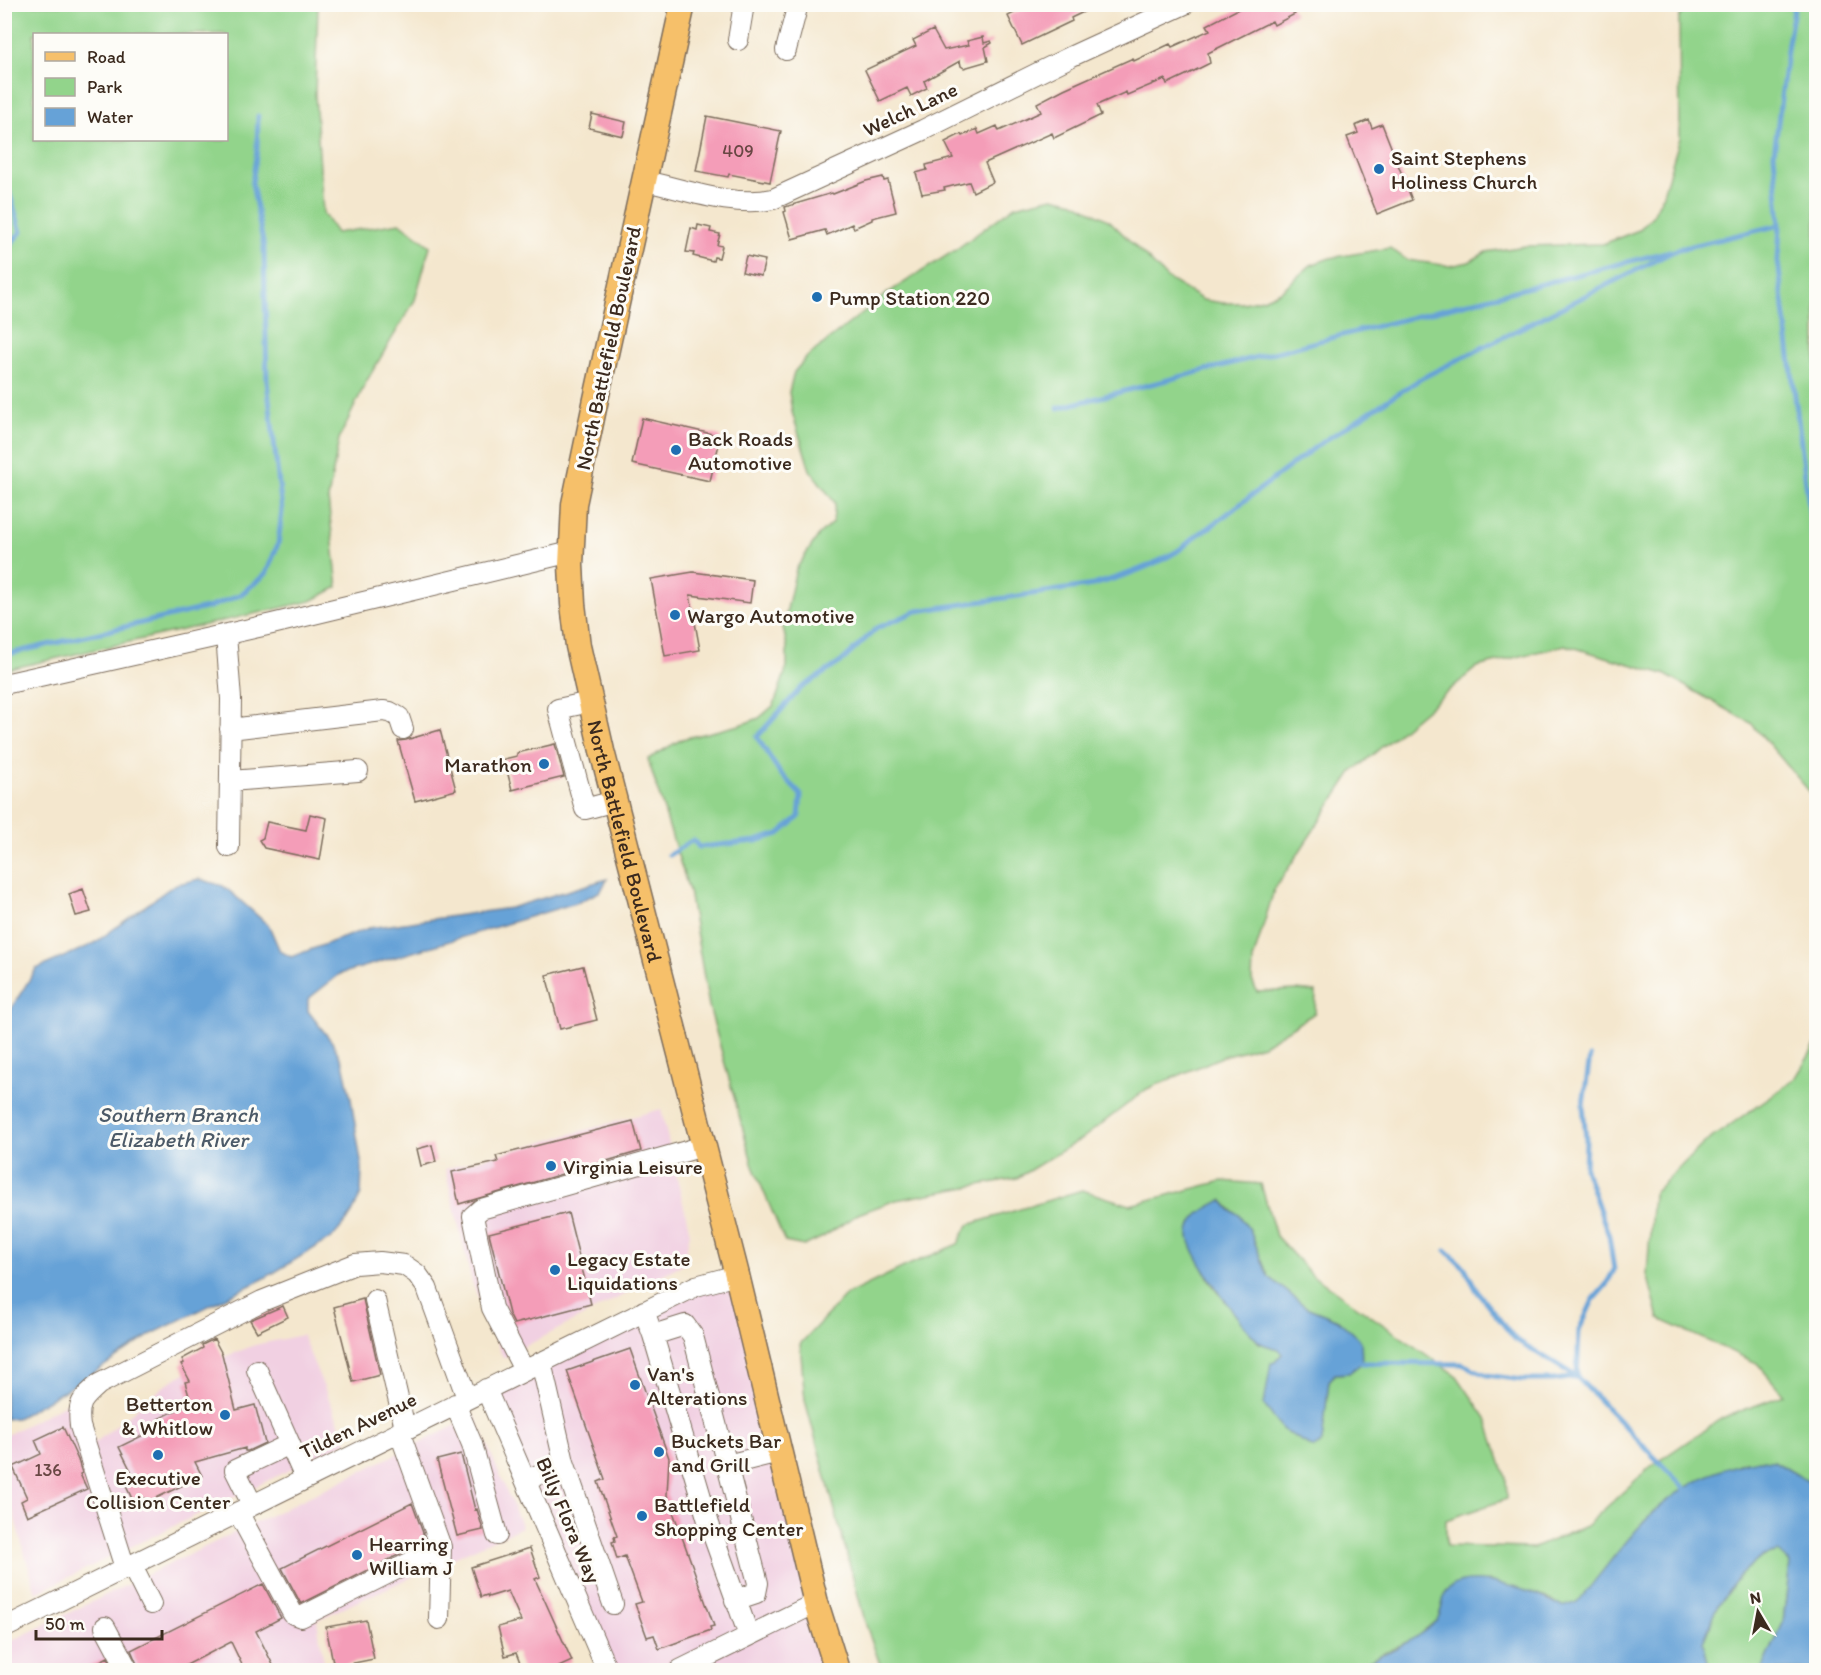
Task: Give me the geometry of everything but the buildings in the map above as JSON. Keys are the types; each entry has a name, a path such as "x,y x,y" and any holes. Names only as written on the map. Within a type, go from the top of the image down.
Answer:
{"main road":[{"name":"North Battlefield Boulevard","path":"683,4 577,494 571,552 573,604 578,646 590,702 737,1275 816,1603 837,1671"}],"street":[{"path":"738,40 744,4"},
{"path":"786,50 798,4"},
{"name":"Welch Lane","path":"645,181 740,201 760,202 772,199 923,130 1072,56 1185,4"},
{"path":"4,684 571,552"},
{"path":"226,634 231,699 229,847"},
{"path":"590,702 558,709 585,808 615,801"},
{"path":"230,729 383,711 390,711 399,717 403,729"},
{"path":"230,781 358,771"},
{"path":"613,1604 532,1366 492,1308 472,1216 481,1209 704,1146"},
{"path":"151,1604 128,1566 80,1426 78,1409 84,1397 99,1384 262,1301 355,1264 380,1262 404,1265 417,1274 427,1288 461,1401 497,1535"},
{"name":"Tilden Avenue","path":"4,1628 684,1291 737,1275"},
{"path":"684,1291 685,1325 693,1336 758,1583 756,1593 735,1600"},
{"path":"375,1300 402,1430 441,1546 439,1619"},
{"path":"644,1311 709,1524 749,1636"},
{"path":"653,1335 685,1325"},
{"path":"257,1370 305,1478"},
{"name":"Billy Flora Way","path":"486,1389 607,1671"},
{"path":"290,1444 235,1470 257,1550 293,1614 301,1617 441,1546"},
{"path":"727,1465 779,1452"},
{"path":"526,1481 564,1462"},
{"path":"680,1671 816,1603"},
{"path":"105,1627 128,1671"}],"shaded area":[{"path":"661,1109 690,1233 683,1264 503,1358 472,1282 445,1169"},
{"path":"737,1275 837,1670 607,1670 486,1389"},
{"path":"302,1335 347,1442 36,1593 5,1484 5,1436 77,1398 95,1443 168,1383 188,1371 255,1345"},
{"path":"475,1416 522,1527 317,1620 325,1670 5,1670 5,1644"}],"green space":[{"path":"1687,4 1816,5 1816,803 1815,798 1751,723 1664,674 1565,645 1477,667 1352,772 1274,890 1253,960 1252,980 1257,992 1296,990 1316,992 1315,1013 1263,1045 1224,1056 1147,1089 1083,1138 1017,1178 896,1200 858,1214 823,1237 804,1246 785,1242 753,1166 709,1006 689,891 648,759 682,739 759,718 774,705 787,667 787,647 783,627 796,569 818,536 833,522 835,503 810,470 792,412 789,392 794,372 807,357 886,294 954,251 1015,206 1053,197 1074,202 1110,221 1168,279 1203,300 1223,303 1243,303 1263,299 1281,291 1311,265 1330,258 1390,248 1407,260 1450,266 1469,262 1486,252 1526,246 1603,244 1639,230 1653,215 1662,197 1680,138 1679,18"},
{"path":"4,5 318,5 315,94 323,213 336,233 400,223 430,246 415,300 366,382 339,439 328,499 338,587 311,601 5,670"},
{"path":"1816,1044 1816,1486 1774,1461 1744,1462 1717,1473 1653,1512 1579,1602 1563,1607 1548,1598 1489,1581 1447,1591 1438,1619 1415,1638 1349,1670 882,1670 866,1625 805,1400 800,1344 846,1295 958,1244 968,1225 1082,1190 1130,1205 1222,1181 1261,1184 1276,1236 1312,1275 1457,1376 1486,1418 1506,1478 1507,1499 1446,1520 1446,1546 1534,1548 1586,1526 1650,1467 1722,1418 1784,1395 1757,1363 1659,1319 1647,1274 1653,1194 1703,1144 1795,1079","holes":["1222,1200 1249,1228 1268,1276 1306,1307 1338,1320 1349,1373 1335,1374 1329,1381 1322,1442 1275,1362 1282,1354 1279,1349 1259,1343 1248,1330 1211,1283 1189,1235"]},
{"path":"1778,1552 1790,1563 1783,1623 1762,1670 1710,1670 1703,1642 1718,1606 1739,1576 1763,1556"}],"water":[{"name":"Southern Branch Elizabeth River","path":"199,879 223,886 232,893 269,926 280,951 291,957 369,928 510,908 607,879 601,891 579,902 340,974 308,999 308,1011 332,1042 343,1063 351,1099 362,1168 361,1194 350,1217 333,1237 265,1278 152,1334 83,1380 17,1418 5,1419 5,1018 36,969 93,944 174,885"},
{"path":"1222,1200 1249,1228 1268,1276 1306,1307 1338,1320 1361,1341 1362,1363 1349,1373 1335,1374 1329,1381 1322,1442 1314,1448 1283,1430 1264,1405 1271,1363 1282,1354 1279,1349 1263,1344 1250,1333 1207,1274 1192,1246 1189,1236 1195,1218"},
{"path":"1759,1460 1774,1461 1816,1486 1816,1670 1762,1670 1783,1623 1790,1563 1778,1552 1763,1556 1739,1576 1718,1606 1703,1642 1710,1670 1349,1670 1406,1643 1427,1629 1438,1618 1447,1591 1457,1584 1470,1581 1504,1585 1563,1607 1578,1602 1635,1532 1676,1494 1727,1468"}],"waterway":[{"path":"1795,4 1774,154 1780,225 1778,262 1816,562"},
{"path":"4,655 210,607 240,595 266,574 278,544 282,511 267,381 264,248 252,183 257,150 258,116"},
{"path":"4,175 21,232 4,251"},
{"path":"1679,249 1780,225"},
{"path":"669,855 693,840 699,847 756,841 779,834 799,817 801,795 780,773 757,737 801,688 841,662 877,628 917,611 1093,585 1156,562 1181,549 1318,445 1422,378 1680,248"},
{"path":"1058,408 1670,251"},
{"path":"1577,1377 1579,1330 1593,1300 1606,1285 1614,1270 1609,1236 1585,1169 1586,1139 1583,1105 1590,1057"},
{"path":"1446,1250 1465,1268 1477,1291 1515,1339 1577,1377 1688,1492"},
{"path":"1362,1363 1462,1364 1487,1375 1522,1380 1576,1377"}],"place":[{"name":"Saint Stephens Holiness Church","path":"1379,169"},
{"name":"Pump Station 220","path":"817,297"},
{"name":"Back Roads Automotive","path":"676,450"},
{"name":"Wargo Automotive","path":"675,615"},
{"name":"Marathon","path":"544,764"},
{"name":"Virginia Leisure","path":"551,1166"},
{"name":"Legacy Estate Liquidations","path":"555,1270"},
{"name":"Van's Alterations","path":"635,1385"},
{"name":"Betterton & Whitlow","path":"225,1415"},
{"name":"Buckets Bar and Grill","path":"659,1452"},
{"name":"Executive Collision Center","path":"158,1455"},
{"name":"Battlefield Shopping Center","path":"642,1516"},
{"name":"Hearring William J","path":"357,1555"}]}
